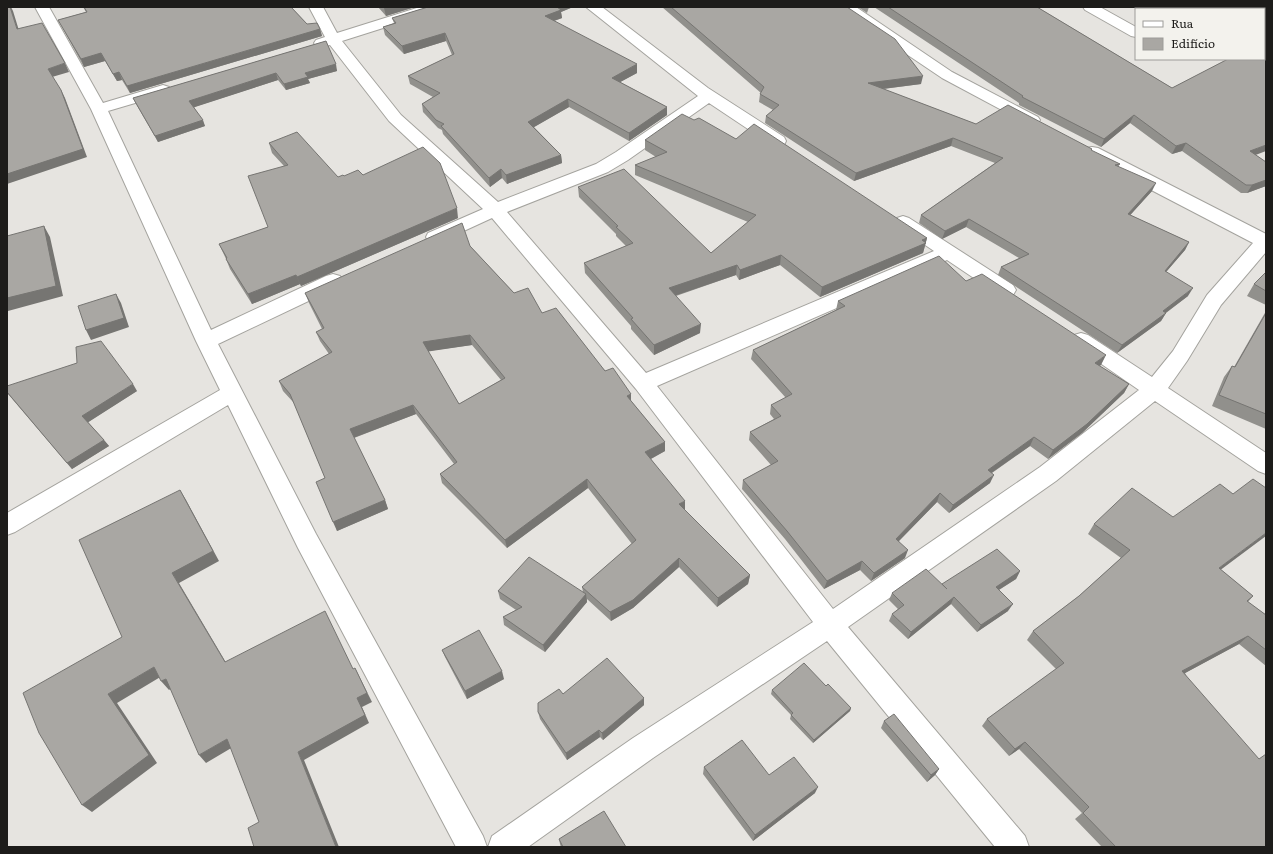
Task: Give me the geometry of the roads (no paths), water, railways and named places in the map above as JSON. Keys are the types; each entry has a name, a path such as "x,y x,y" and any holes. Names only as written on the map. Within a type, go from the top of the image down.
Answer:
{"street":[{"path":"42,7 99,109 206,340 307,541 472,847"},
{"path":"316,7 333,40 395,118 495,210 643,382 830,625 1014,847"},
{"path":"311,46 435,7"},
{"path":"593,7 708,96 795,152"},
{"path":"846,7 947,75 1046,128"},
{"path":"1090,7 1135,32"},
{"path":"99,109 175,87"},
{"path":"421,243 495,210 602,168 622,156 708,96"},
{"path":"503,847 643,748 830,625 1048,474 1156,389 1180,356 1214,300 1266,241 1082,146"},
{"path":"888,213 1019,299"},
{"path":"643,382 948,252"},
{"path":"206,340 351,274"},
{"path":"1065,329 1156,389 1266,465"},
{"path":"7,525 233,392"}]}
